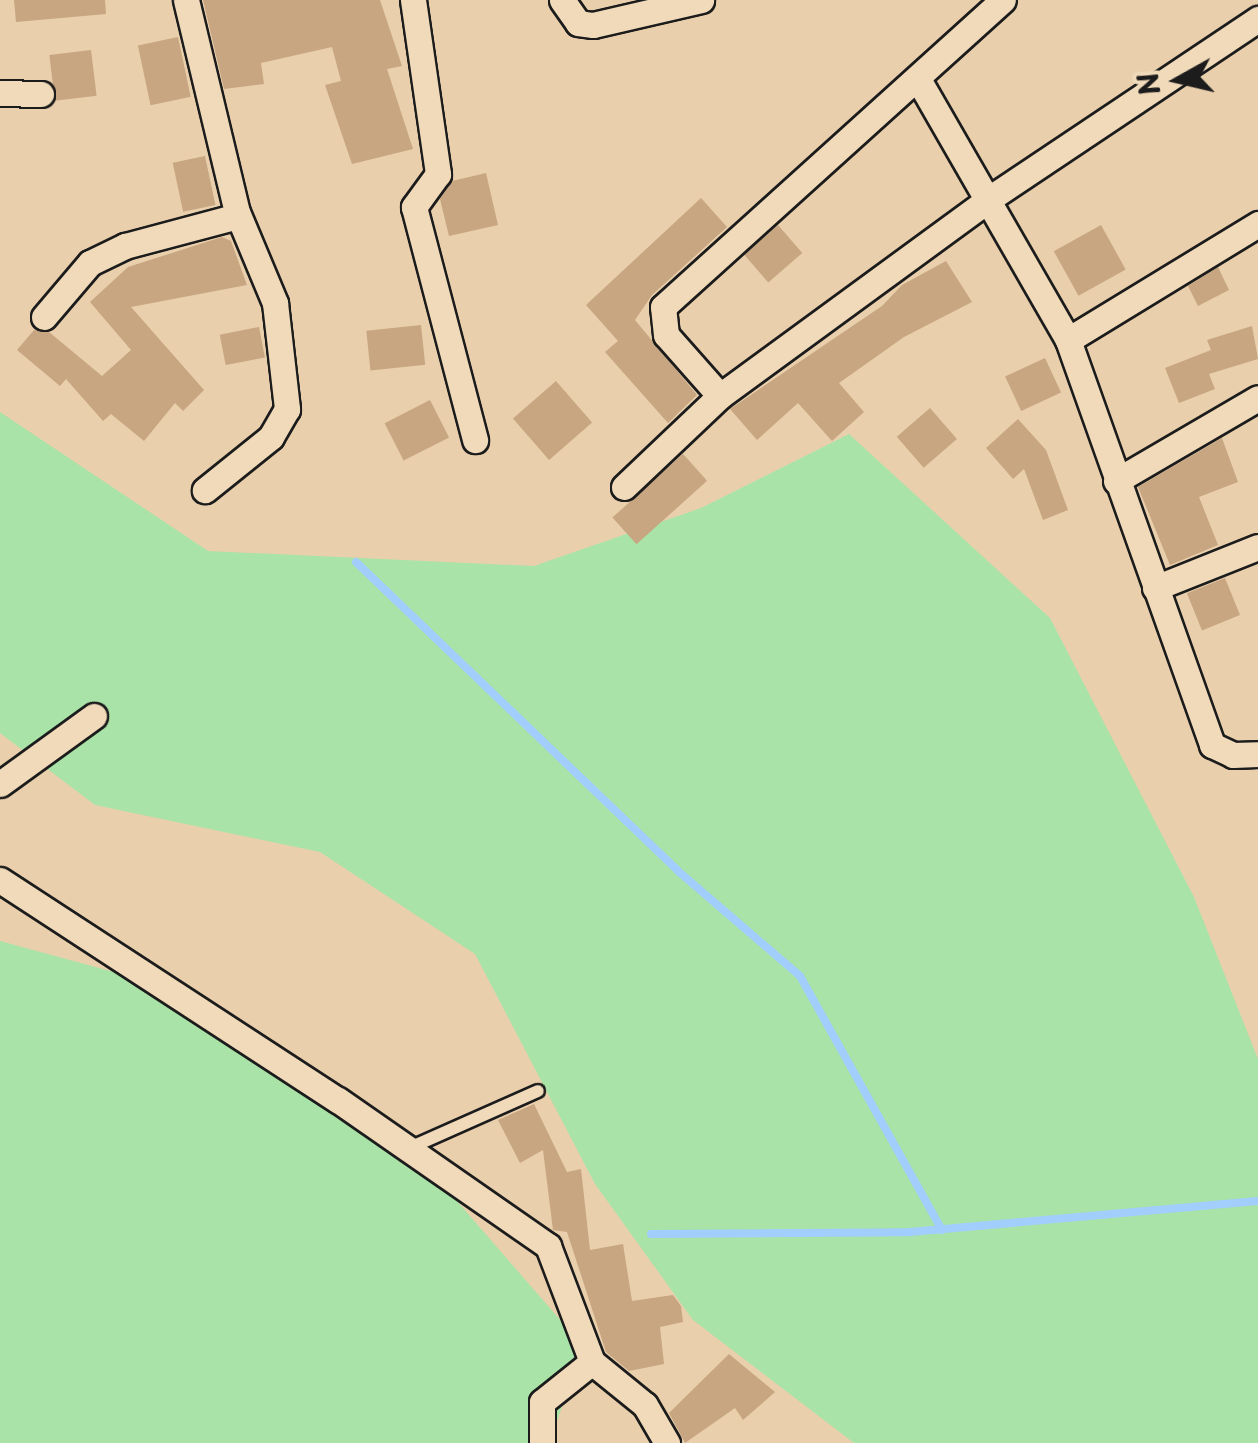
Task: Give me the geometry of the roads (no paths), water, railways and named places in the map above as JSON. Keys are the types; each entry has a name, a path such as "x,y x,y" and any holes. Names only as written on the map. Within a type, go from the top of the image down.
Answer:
{"street":[{"path":"186,0 238,216 275,303 287,409 271,438 205,490"},
{"path":"413,0 438,174 414,208 475,440"},
{"path":"562,0 578,23 593,25 701,0"},
{"path":"720,396 666,335 663,307 1003,0"},
{"path":"624,487 720,396 990,199 1258,19"},
{"path":"918,80 1068,340 1212,745 1233,756 1258,754"},
{"path":"0,94 41,94"},
{"path":"44,317 90,263 125,246 238,216"},
{"path":"1068,340 1258,224"},
{"path":"1116,481 1258,398"},
{"path":"1155,588 1258,547"},
{"path":"0,784 94,716"},
{"path":"0,880 548,1246 592,1362 644,1405 667,1443"},
{"path":"542,1443 542,1402 592,1362"}],"lane":[{"path":"404,1150 538,1091"}],"waterway":[{"path":"356,562 678,871 800,976 942,1230"},
{"path":"651,1234 910,1232 1258,1201"}]}
